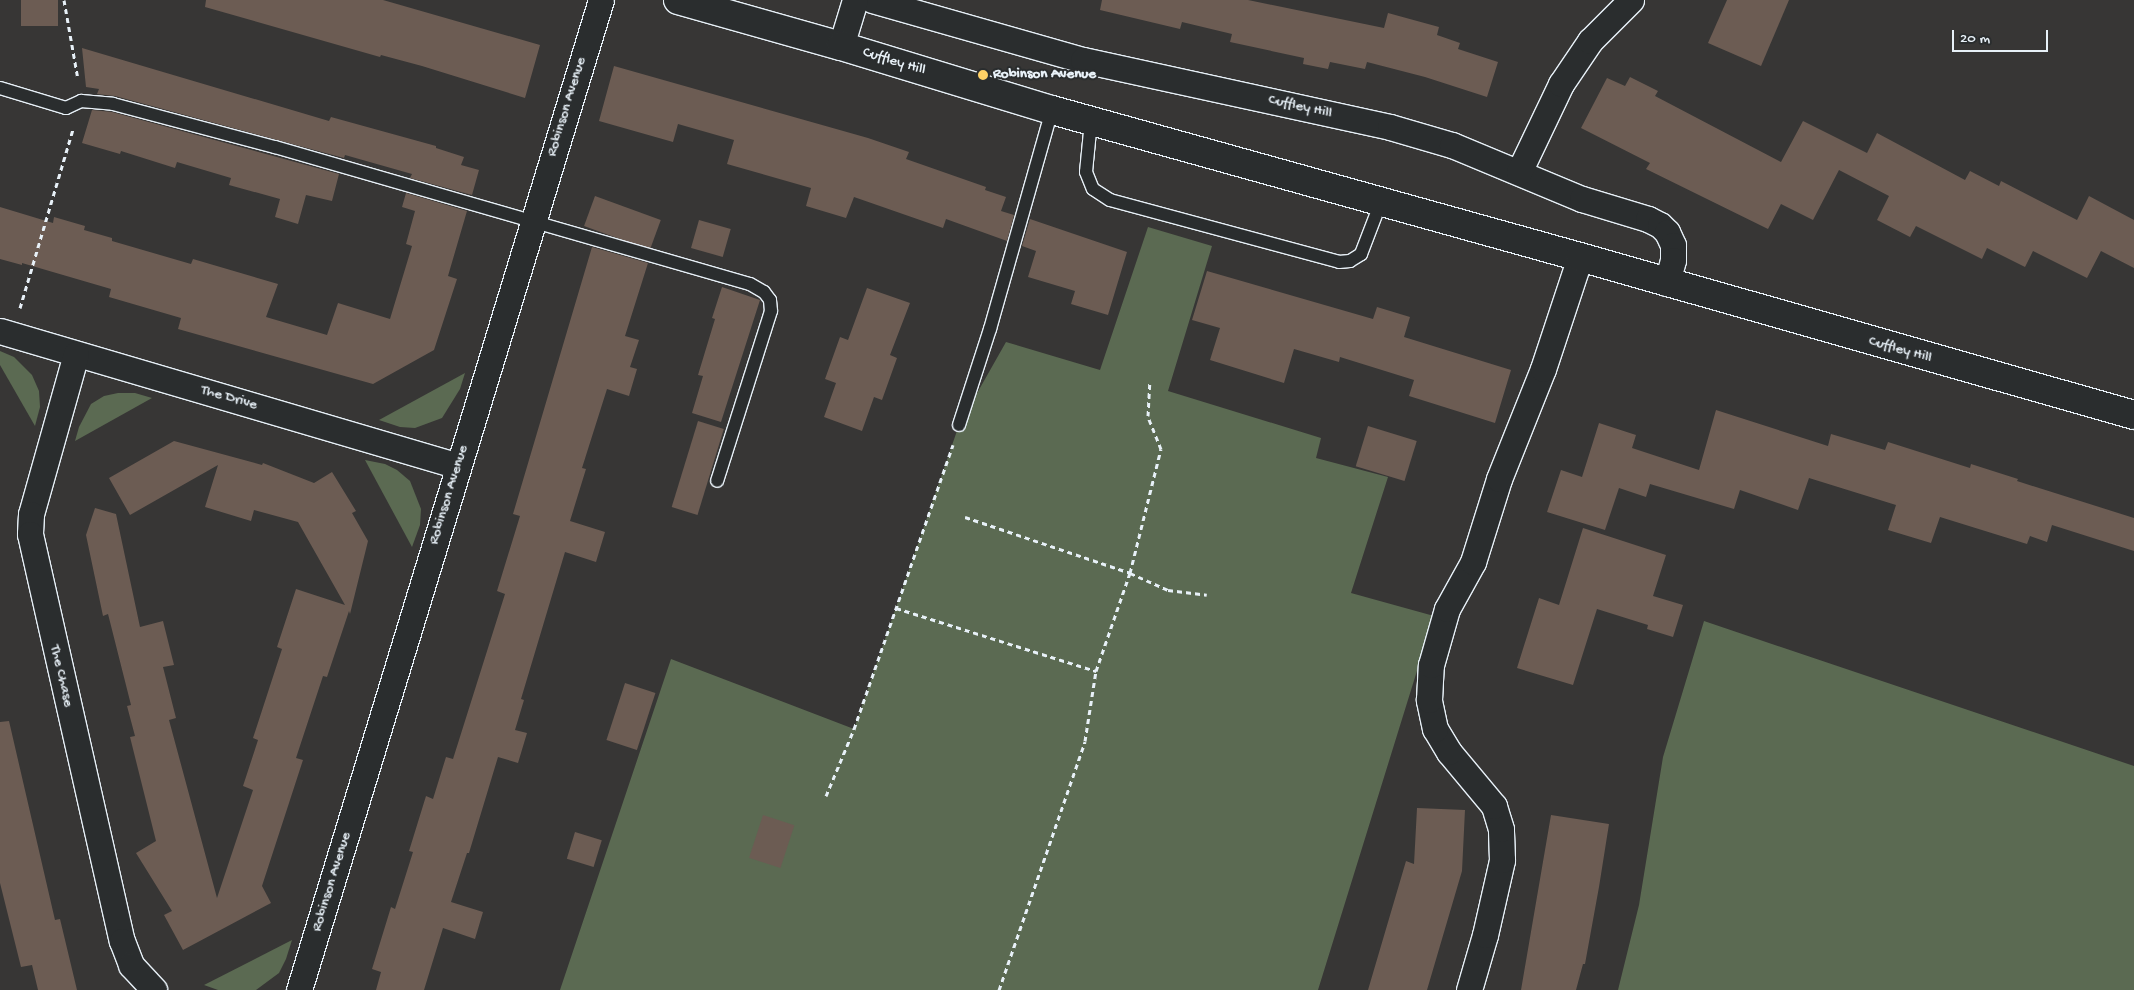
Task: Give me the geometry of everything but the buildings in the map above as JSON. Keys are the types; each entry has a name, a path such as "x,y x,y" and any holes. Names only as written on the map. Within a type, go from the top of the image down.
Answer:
{"main road":[{"name":"Cuffley Hill","path":"678,0 841,46 1090,121 1580,257 2134,415"}],"street":[{"name":"Robinson Avenue","path":"299,990 601,0"},
{"path":"841,46 855,0"},
{"name":"Cuffley Hill","path":"872,0 1084,60 1390,128 1452,146 1582,199 1648,219 1660,225 1667,232 1672,245 1673,260 1667,283"},
{"path":"1519,172 1561,84 1590,41 1631,0"},
{"path":"1469,990 1486,934 1502,860 1501,829 1494,806 1449,752 1435,729 1429,700 1431,664 1447,609 1473,562 1499,479 1543,369 1580,257"},
{"name":"The Drive","path":"6,333 458,466"},
{"name":"The Chase","path":"76,354 31,514 30,534 122,941 131,965 154,990"}],"lane":[{"path":"0,88 66,108 81,101 113,104 750,284 764,292 770,300 771,311 717,481"},
{"path":"960,425 990,329 1052,110"},
{"path":"1090,121 1086,172 1093,189 1110,200 1338,262 1350,261 1361,254 1381,202"}],"path":[{"path":"6,333 81,101 64,0"},
{"path":"999,990 1084,741 1096,671 1130,573 1161,449 1148,416 1150,382"},
{"path":"826,796 854,729 960,425"},
{"path":"965,517 1130,573 1168,590 1207,595"},
{"path":"896,608 1096,671"}],"green space":[{"path":"1148,227 1212,246 1168,391 1321,438 1316,458 1388,477 1351,593 1434,616 1318,990 560,990 671,659 854,729 959,425 1006,342 1100,370"},
{"path":"0,351 14,357 32,375 39,391 40,407 35,426 0,365"},
{"path":"465,373 460,389 442,418 415,428 400,427 379,420"},
{"path":"118,393 135,393 152,398 75,441 79,427 91,404 104,396"},
{"path":"365,460 385,464 397,470 410,481 421,509 420,525 412,547"},
{"path":"1704,621 2134,766 2134,990 1618,990 1639,905 1663,757"},
{"path":"292,940 279,973 256,990 218,990 204,985"}],"place":[{"name":"Robinson Avenue","path":"983,75"}]}
